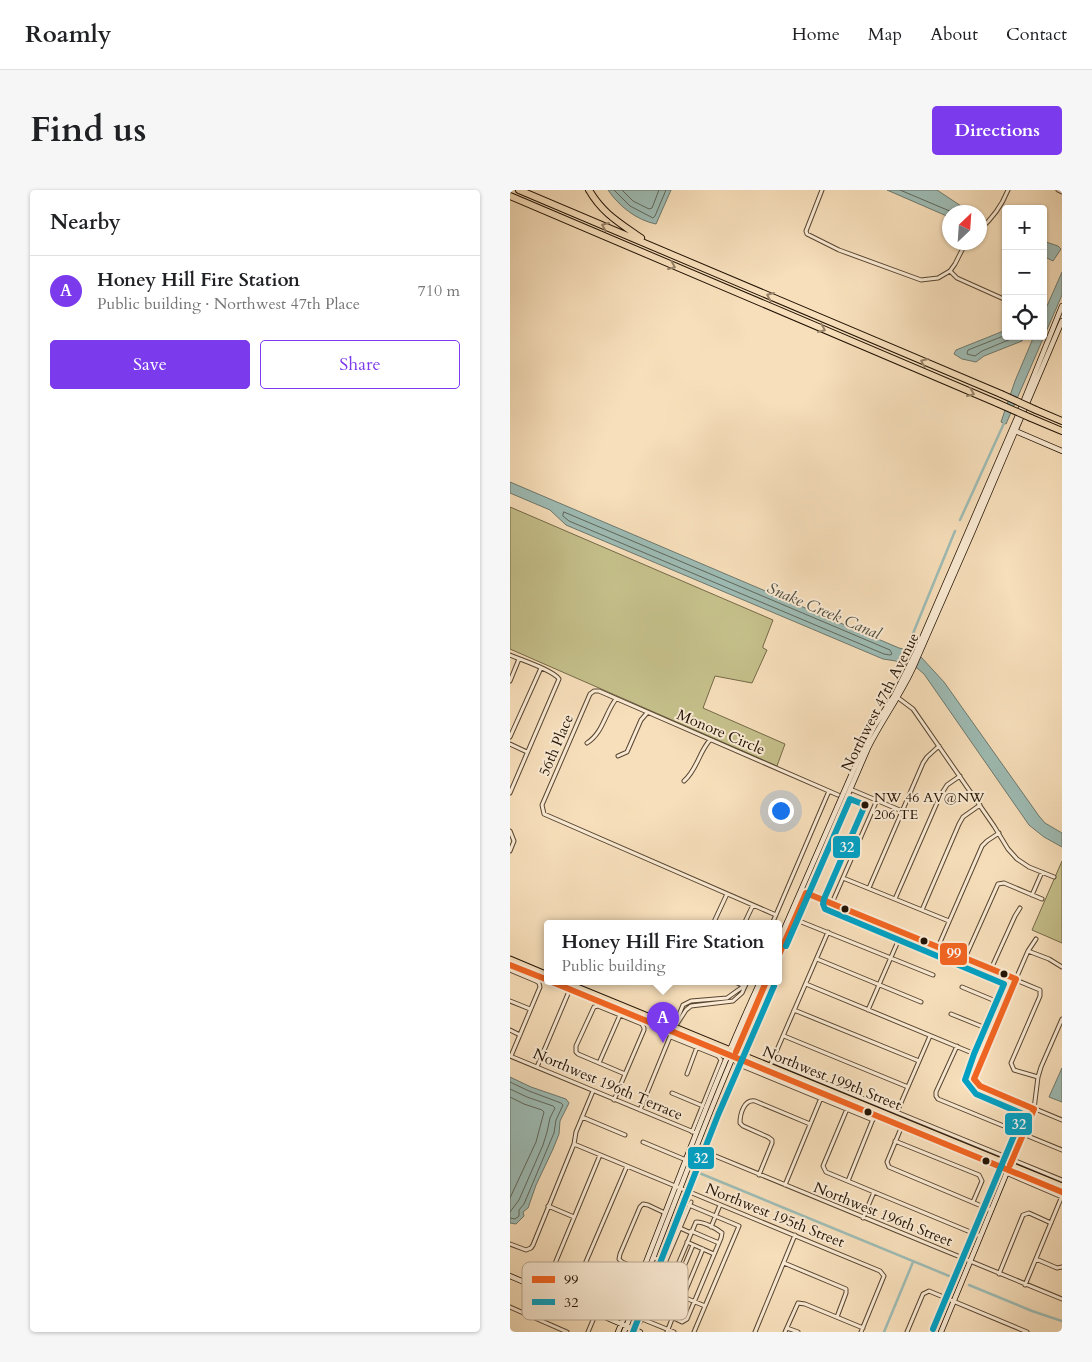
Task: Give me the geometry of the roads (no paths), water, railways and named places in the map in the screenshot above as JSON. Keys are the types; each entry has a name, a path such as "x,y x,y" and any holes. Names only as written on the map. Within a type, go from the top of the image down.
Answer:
{"highway":[{"path":"520,190 1062,421"},
{"path":"589,190 596,202 610,216 650,246"},
{"path":"510,196 1062,431"}],"main road":[{"path":"1014,431 1062,306"},
{"path":"1014,431 1062,321"},
{"path":"1014,431 1062,451"},
{"name":"Northwest 47th Avenue","path":"782,947 806,893 870,734 896,697 911,667 1014,431"},
{"name":"Northwest 47th Avenue","path":"782,934 848,788"},
{"path":"804,883 806,893"},
{"path":"788,920 794,919"},
{"path":"510,959 544,973"},
{"path":"510,965 544,978"},
{"name":"Northwest 199th Street","path":"563,985 622,1011 732,1053 823,1094 876,1112 1009,1167 1062,1192"},
{"path":"652,1262 694,1133 763,985"},
{"path":"647,1262 666,1213 700,1140 732,1053"},
{"name":"Northwest 199th Street","path":"732,1053 771,1064 823,1094"},
{"path":"694,1133 700,1140"},
{"path":"941,1332 1009,1167"},
{"name":"Northwest 199th Street","path":"1009,1167 1062,1186"},
{"path":"652,1249 654,1258"},
{"path":"510,1276 522,1281"},
{"path":"612,1320 640,1332"},
{"path":"624,1332 625,1320"},
{"path":"618,1332 626,1320"}],"street":[{"path":"822,190 806,231 806,234 811,238 920,280 932,280 950,271 962,250"},
{"path":"987,223 998,209 1008,190"},
{"path":"1058,190 1062,192"},
{"path":"950,271 957,278 1002,298"},
{"path":"510,655 559,678 510,793"},
{"path":"510,681 520,659"},
{"path":"510,737 541,668"},
{"name":"Monore Circle","path":"594,691 838,795"},
{"name":"56th Place","path":"594,691 590,694 542,805 544,814 727,894"},
{"path":"896,697 913,709 999,832 1008,849 1017,859 1029,867 1054,877"},
{"path":"587,743 598,732 616,699"},
{"path":"618,756 627,752 641,720 647,713"},
{"path":"684,781 692,773 702,749 710,740"},
{"path":"510,744 527,752"},
{"path":"869,888 926,757 939,746"},
{"path":"895,899 940,796 947,785 960,776"},
{"path":"848,788 902,811"},
{"path":"774,920 829,791"},
{"path":"832,903 877,800"},
{"path":"922,910 959,824 963,817 980,805"},
{"path":"510,831 514,841 511,848"},
{"path":"938,947 982,846 999,832"},
{"path":"1032,894 1042,872"},
{"path":"843,878 949,921"},
{"path":"965,958 997,886 1004,883 1042,899"},
{"path":"806,893 1040,990 1040,996 1011,1063 1011,1067 1014,1070 1038,1078"},
{"path":"715,920 727,894 776,915"},
{"path":"746,920 753,905"},
{"path":"991,969 1020,908"},
{"path":"794,919 933,975"},
{"path":"828,932 771,1064 876,1112"},
{"path":"868,1010 902,932"},
{"path":"1036,939 1028,951 982,1057 974,1080 980,1086 1062,1120"},
{"path":"1028,951 1049,959 1062,968"},
{"path":"817,959 921,1002"},
{"path":"510,970 539,983 540,987 510,1056"},
{"path":"806,984 982,1057"},
{"path":"674,1030 676,1018 686,1003 732,996 744,986"},
{"path":"640,1110 674,1030 686,1010 694,1006 728,1003 742,993 744,986"},
{"path":"537,1067 571,987"},
{"path":"962,987 1005,1005"},
{"path":"721,999 722,1004"},
{"path":"510,1001 530,1009"},
{"path":"614,1100 625,1074 644,1028 642,1024 622,1011 594,1006 576,1046 576,1052 625,1074"},
{"path":"682,1007 686,1010"},
{"path":"794,1010 919,1061"},
{"path":"599,1063 622,1011"},
{"path":"951,1014 993,1031"},
{"path":"1009,1167 1034,1109 1038,1078 1062,1019"},
{"path":"510,1030 520,1034"},
{"path":"674,1030 697,1047 721,1059 694,1133"},
{"path":"784,1036 908,1087"},
{"path":"897,1112 930,1036"},
{"path":"957,1046 936,1092 938,1100 1062,1150"},
{"path":"687,1074 697,1047"},
{"name":"Northwest 196th Terrace","path":"510,1056 694,1133"},
{"path":"737,1064 823,1094 847,1109 897,1112 1009,1167 1062,1196 1025,1285"},
{"path":"510,1244 528,1250 533,1245 574,1144 576,1132 593,1091"},
{"path":"672,1093 703,1106"},
{"path":"785,1186 823,1094"},
{"path":"759,1175 772,1140 740,1123 746,1102 750,1100 810,1124"},
{"path":"847,1109 824,1166 826,1172 980,1236"},
{"path":"848,1181 876,1112"},
{"path":"582,1117 625,1135"},
{"path":"903,1123 887,1162 889,1167 992,1210"},
{"path":"895,1141 979,1175 982,1181 973,1202"},
{"path":"643,1142 686,1160"},
{"name":"Northwest 195th Street","path":"574,1144 883,1273 884,1276 863,1328"},
{"name":"Northwest 196th Street","path":"696,1148 1062,1299"},
{"path":"555,1262 600,1155"},
{"path":"586,1262 627,1166"},
{"path":"1009,1167 1062,1180"},
{"path":"863,1218 874,1192"},
{"path":"654,1258 666,1262 690,1203 739,1226 694,1332"},
{"path":"622,1262 619,1259 640,1207 643,1204 648,1205 666,1213"},
{"path":"711,1227 720,1205"},
{"path":"548,1206 574,1217"},
{"path":"999,1274 1023,1215 1028,1213 1051,1223"},
{"path":"678,1262 696,1222 700,1222 722,1233 688,1315"},
{"path":"680,1228 719,1244"},
{"path":"754,1332 795,1235"},
{"path":"687,1242 714,1254"},
{"path":"686,1262 693,1245"},
{"path":"688,1285 703,1249"},
{"path":"1036,1259 1058,1268 1061,1267"},
{"path":"784,1263 846,1289 837,1317"},
{"path":"907,1332 926,1291 1027,1332"},
{"path":"688,1299 705,1306"},
{"path":"798,1332 786,1330 798,1303 805,1304 863,1328 861,1332"},
{"path":"510,1308 522,1313"},
{"path":"538,1320 566,1332"},
{"path":"588,1332 593,1320"},
{"path":"641,1320 674,1332"}],"water":[{"path":"608,190 671,190 656,224 629,212 617,202"},
{"path":"887,190 937,190 960,205 942,205 942,214"},
{"path":"1047,242 1061,249 1053,261 1047,258"},
{"path":"1062,272 1062,295 1047,330 1047,306"},
{"path":"1002,332 1002,340 1022,340 984,356 976,362 962,359 954,354 956,350"},
{"path":"1032,340 1042,340 1006,424 1001,422 1015,381"},
{"name":"Snake Creek Canal","path":"510,482 899,648 911,651 921,657 944,682 1039,816 1045,823 1062,833 1062,847 1044,837 1029,825 924,674 917,668 907,663 900,668 896,661 883,659 566,525 550,510 510,493"},
{"path":"1062,1068 1062,1102 1049,1097"},
{"path":"510,1077 531,1087 566,1099 569,1103 560,1121 559,1134 536,1185 528,1208 523,1212 524,1216 516,1224 510,1223"}],"waterway":[{"path":"960,520 1005,421"},
{"path":"905,653 955,531"},
{"path":"692,1170 954,1278"},
{"path":"884,1332 913,1262"},
{"path":"969,1285 1032,1311 1062,1321"}],"place":[{"name":"NW 46 AV@NW 206 TE","path":"865,805"},
{"name":"Honey Hill Fire Station","path":"663,1043"}]}
